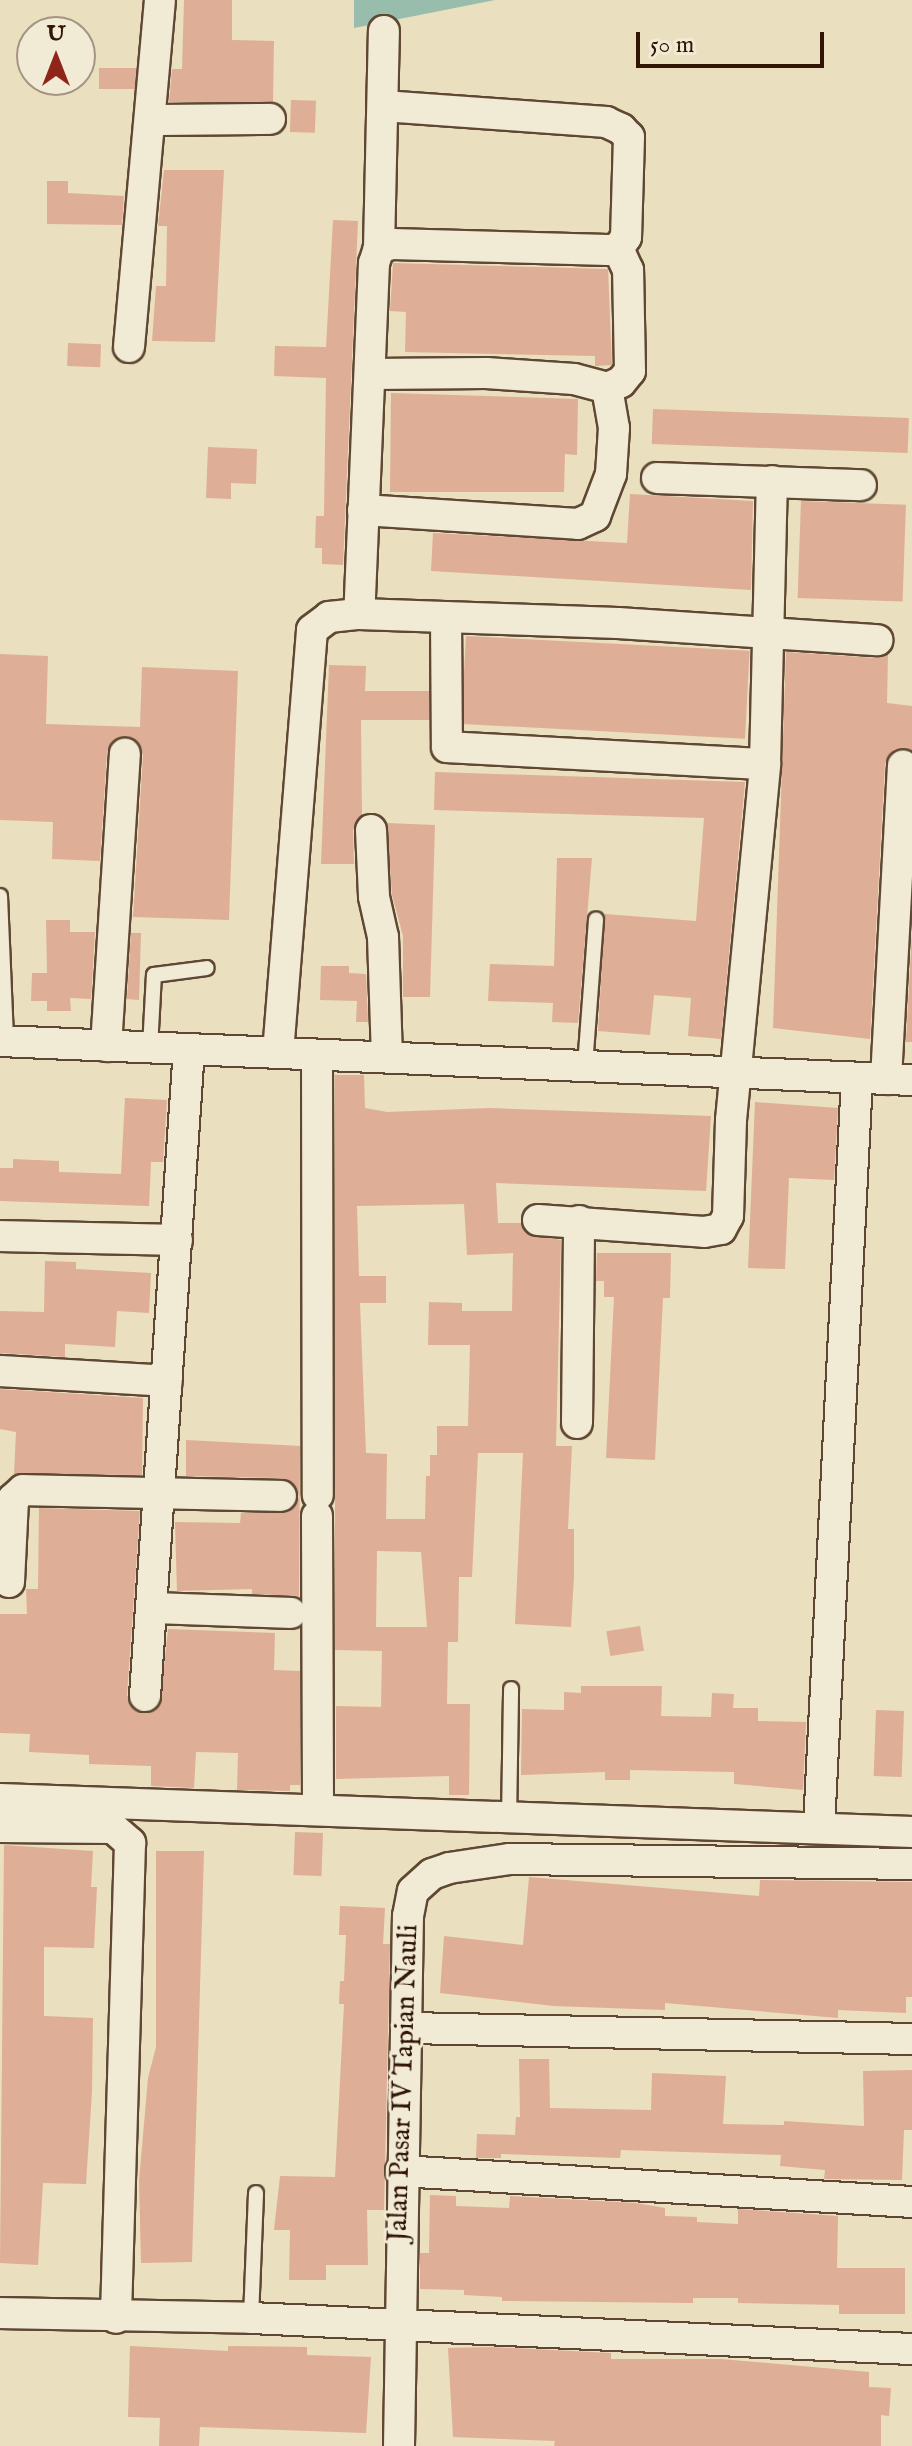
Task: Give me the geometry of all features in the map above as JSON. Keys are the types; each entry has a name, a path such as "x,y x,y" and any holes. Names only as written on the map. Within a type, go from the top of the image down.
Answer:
{"street":[{"path":"129,347 160,0"},
{"path":"359,614 374,263 379,248 384,31"},
{"path":"383,106 606,122 621,129 629,137 628,180 626,237 618,249"},
{"path":"150,120 270,119"},
{"path":"379,248 392,244 618,249"},
{"path":"607,388 630,371 628,270 618,249"},
{"path":"371,374 500,374 574,379 607,388"},
{"path":"363,510 578,524 595,516 611,474 614,428 607,388"},
{"path":"657,478 861,485"},
{"path":"538,1220 704,1232 721,1229 728,1216 735,1074 765,764 772,481"},
{"path":"278,1053 312,630 329,617 359,614 446,617 877,640"},
{"path":"446,617 447,747 765,764"},
{"path":"106,1046 125,754"},
{"path":"819,1826 885,1079 903,765"},
{"path":"371,830 374,897 383,937 387,1057"},
{"path":"3,1041 885,1079"},
{"path":"145,1696 163,1497 167,1381 189,1049"},
{"path":"317,1055 318,1809"},
{"path":"577,1423 579,1221"},
{"path":"0,1236 177,1240"},
{"path":"0,1371 167,1381"},
{"path":"9,1582 13,1499 18,1492 163,1497 281,1496"},
{"path":"155,1608 291,1613"},
{"path":"0,1799 318,1809 509,1821 819,1826 912,1832"},
{"path":"0,1827 113,1828 130,1843 116,2318"},
{"name":"Jalan Pasar IV Tapian Nauli","path":"399,2446 401,2171 409,2028 408,1916 413,1891 432,1874 449,1868 510,1859 912,1864"},
{"path":"409,2028 908,2042"},
{"path":"401,2171 912,2202"},
{"path":"0,2313 116,2318 251,2318 398,2329 912,2349"}],"lane":[{"path":"0,896 3,1041"},
{"path":"585,1066 596,919"},
{"path":"150,1048 154,975 207,968"},
{"path":"509,1821 511,1689"},
{"path":"251,2318 256,2193"}],"shaded area":[{"path":"354,0 495,0 354,28"}],"building":[{"path":"184,0 232,0 232,40 274,41 273,102 169,102 172,69 182,69"},
{"path":"99,68 136,68 136,89 99,89"},
{"path":"291,100 316,101 315,133 290,132"},
{"path":"164,170 224,170 215,342 152,341 156,286 166,286 167,226 158,226"},
{"path":"47,181 68,181 68,193 124,196 122,225 47,224"},
{"path":"333,220 358,221 343,565 322,564 322,548 315,548 316,516 324,516 326,378 274,376 275,346 326,347"},
{"path":"393,263 608,269 612,365 595,366 595,356 405,352 406,312 390,311"},
{"path":"68,343 101,344 100,367 67,366"},
{"path":"391,393 578,399 577,455 565,454 564,492 390,492"},
{"path":"653,409 909,418 908,453 652,444"},
{"path":"208,447 257,449 256,484 231,483 231,499 206,498"},
{"path":"630,494 753,501 751,590 431,571 433,533 627,543"},
{"path":"801,501 906,505 903,602 798,598"},
{"path":"466,636 750,651 745,739 461,724"},
{"path":"786,652 876,658 888,653 887,703 912,706 912,750 894,749 885,764 870,1039 773,1028"},
{"path":"0,654 48,656 46,724 140,727 142,667 238,671 229,920 133,917 143,755 134,739 118,738 107,752 100,861 52,859 53,822 0,820"},
{"path":"329,665 366,666 365,691 429,691 429,720 361,720 362,815 353,830 354,864 321,864"},
{"path":"435,772 745,782 721,1039 688,1036 691,998 654,995 650,1035 598,1031 605,914 696,921 704,818 434,810"},
{"path":"387,823 435,825 430,997 403,997 403,936 392,895"},
{"path":"557,858 592,858 578,1023 552,1022 553,1003 488,1001 490,964 554,966"},
{"path":"46,920 70,920 70,932 95,932 91,999 70,998 71,1011 47,1011 47,1001 31,1001 32,973 47,973"},
{"path":"912,932 912,1042 906,1042"},
{"path":"131,933 141,933 139,1000 127,999"},
{"path":"321,966 349,966 349,973 366,974 368,1022 356,1022 357,1001 320,1000"},
{"path":"335,1075 364,1075 365,1108 387,1112 490,1108 711,1116 706,1191 496,1183 498,1223 521,1223 529,1235 561,1240 556,1446 572,1446 568,1529 574,1529 574,1577 571,1627 515,1624 523,1453 478,1453 472,1577 459,1577 458,1642 448,1642 447,1704 470,1704 469,1795 449,1795 449,1776 336,1779 336,1706 381,1707 382,1651 335,1650","holes":["464,1204 467,1255 513,1253 512,1311 462,1311 462,1303 429,1302 428,1345 470,1345 468,1426 437,1426 437,1455 430,1455 430,1476 426,1476 425,1519 386,1519 387,1454 366,1453 360,1303 386,1303 386,1276 359,1276 357,1206","377,1551 421,1552 427,1627 376,1627"]},
{"path":"125,1098 167,1100 163,1162 151,1162 149,1206 0,1201 0,1168 13,1168 13,1159 59,1161 59,1172 121,1174"},
{"path":"755,1102 838,1108 834,1180 789,1178 785,1269 748,1268"},
{"path":"597,1253 671,1253 670,1298 663,1298 655,1460 606,1458 614,1297 604,1297 604,1281 596,1281"},
{"path":"45,1261 76,1262 76,1269 151,1273 149,1313 117,1311 115,1347 65,1344 65,1357 0,1353 0,1311 44,1312"},
{"path":"0,1389 143,1398 142,1475 14,1474 16,1432 0,1429"},
{"path":"186,1440 300,1446 299,1596 252,1594 252,1589 177,1591 175,1522 240,1523 241,1513 289,1512 299,1497 296,1487 282,1478 186,1476"},
{"path":"39,1508 140,1511 127,1695 136,1711 152,1712 160,1705 168,1629 275,1633 274,1670 300,1671 300,1785 290,1785 290,1791 237,1790 238,1753 196,1752 194,1788 151,1786 151,1766 89,1764 89,1755 29,1752 30,1734 0,1733 0,1614 27,1614 26,1589 38,1589"},
{"path":"640,1626 644,1651 610,1656 606,1631"},
{"path":"581,1686 662,1686 661,1716 711,1717 712,1693 734,1694 733,1708 758,1708 758,1721 806,1722 803,1790 734,1784 734,1772 630,1770 630,1780 605,1780 605,1772 521,1775 522,1709 564,1710 564,1692 581,1693"},
{"path":"876,1710 904,1711 902,1777 874,1776"},
{"path":"295,1832 323,1833 321,1876 293,1875"},
{"path":"4,1845 93,1851 91,1887 97,1887 94,1948 44,1947 44,2016 93,2018 92,2092 86,2184 43,2183 38,2265 0,2263"},
{"path":"156,1851 204,1851 192,2262 141,2263 139,2181 148,2078 156,2047"},
{"path":"529,1877 759,1896 760,1880 912,1882 912,1997 906,1997 906,2013 838,2010 838,2018 665,2003 665,2010 554,2006 440,1993 444,1936 523,1945"},
{"path":"340,1906 385,1908 383,1944 390,1944 384,2210 367,2210 368,2265 326,2265 326,2280 289,2280 290,2230 274,2230 280,2176 335,2177 344,2004 339,2004 340,1981 344,1981 346,1935 339,1935"},
{"path":"519,2059 549,2059 550,2108 651,2110 652,2073 726,2076 723,2124 784,2125 784,2121 864,2126 863,2071 912,2070 912,2130 904,2130 902,2180 824,2179 825,2170 780,2166 781,2155 621,2150 620,2158 501,2154 501,2158 476,2158 477,2134 515,2135 516,2117 520,2117"},
{"path":"430,2195 456,2196 456,2206 509,2208 510,2196 636,2203 665,2208 665,2216 697,2217 697,2222 738,2224 738,2209 838,2216 837,2268 905,2268 905,2314 839,2314 839,2305 738,2303 738,2298 693,2298 693,2303 502,2301 502,2297 464,2295 464,2290 420,2289 420,2253 429,2253"},
{"path":"130,2346 228,2351 228,2346 307,2347 307,2355 371,2357 366,2433 200,2427 199,2446 159,2446 160,2418 128,2417"},
{"path":"448,2348 611,2353 611,2359 721,2359 869,2372 869,2387 891,2388 889,2416 881,2415 881,2446 554,2446 555,2441 453,2437"}]}
